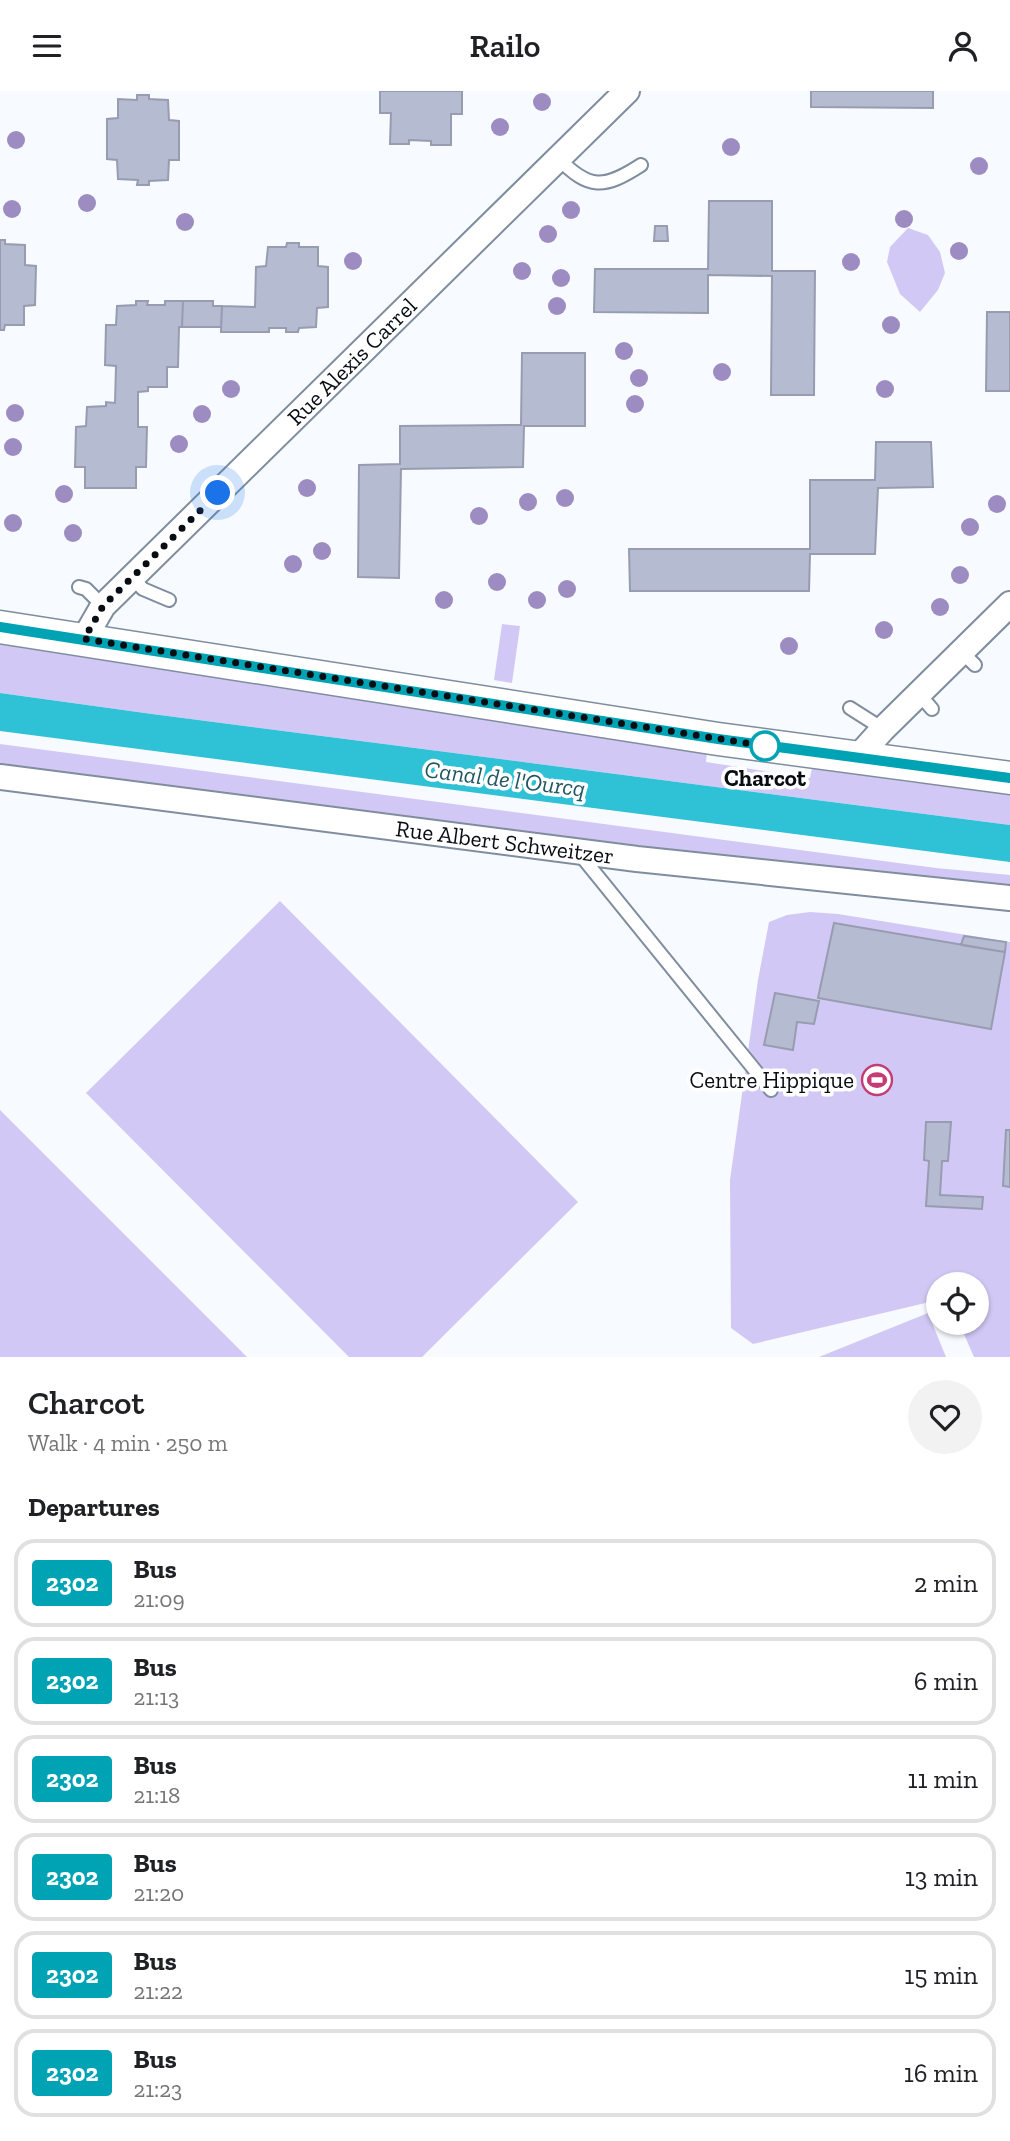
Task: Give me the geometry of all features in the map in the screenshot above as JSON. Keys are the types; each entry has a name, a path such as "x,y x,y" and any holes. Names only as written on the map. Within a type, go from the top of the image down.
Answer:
{"street":[{"name":"Rue Alexis Carrel","path":"84,639 103,606 626,91"},
{"path":"856,759 883,729 926,701 969,658 1010,604"},
{"path":"0,627 856,759 1010,778"},
{"name":"Rue Albert Schweitzer","path":"0,777 578,852 1010,898"}],"lane":[{"path":"558,158 584,180 596,182 611,183 640,165"},
{"path":"132,578 143,589 169,600"},
{"path":"79,587 86,589 103,606"},
{"path":"850,708 883,729"},
{"path":"578,852 771,1090"}],"shaded area":[{"path":"908,228 928,235 940,252 945,273 938,290 920,312 900,294 887,262 890,247"},
{"path":"502,624 520,626 512,683 494,680"},
{"path":"0,641 707,751 706,762 810,778 812,768 1010,793 1010,825 0,693"},
{"path":"0,744 936,868 1010,875 1010,890 909,881 0,764"},
{"path":"280,901 578,1202 422,1357 349,1357 86,1093"},
{"name":"Centre Hippique","path":"810,912 838,914 1010,942 1010,1357 974,1357 964,1335 989,1335 989,1272 926,1272 926,1303 753,1344 731,1328 730,1180 758,980 769,922 787,915"},
{"path":"0,1110 247,1357 0,1357"},
{"path":"926,1314 926,1335 937,1335 946,1357 819,1357"}],"water":[{"name":"Canal de l'Ourcq","path":"0,693 1010,825 1010,862 0,731"}],"building":[{"path":"380,91 462,91 462,114 451,114 451,145 431,145 431,141 409,140 409,144 390,144 391,113 380,113"},
{"path":"811,91 933,91 933,108 811,107"},
{"path":"137,95 168,100 169,120 179,121 179,160 169,160 168,180 149,181 149,185 137,185 138,180 118,179 117,160 107,159 107,119 118,118 118,99 137,100"},
{"path":"709,201 772,201 772,271 815,271 814,395 771,395 772,276 708,275 708,313 594,312 595,269 708,269"},
{"path":"655,226 667,226 668,241 654,241"},
{"path":"0,240 5,240 5,244 25,245 25,265 36,266 35,305 24,306 24,325 5,325 4,330 0,330"},
{"path":"287,243 299,243 299,247 318,247 318,266 328,267 328,307 317,308 316,327 299,328 298,332 286,332 286,328 269,328 269,332 221,332 222,306 255,307 256,267 266,266 268,247 286,247"},
{"path":"136,301 148,301 147,305 165,305 165,301 183,301 178,367 167,367 167,387 148,387 148,391 138,392 138,427 147,427 146,467 136,467 136,488 85,488 85,467 75,467 76,427 86,426 87,407 106,406 106,402 115,403 116,366 105,365 106,325 116,325 117,306 136,305"},
{"path":"183,301 213,301 213,306 222,306 221,327 182,327"},
{"path":"987,312 1010,312 1010,391 986,391"},
{"path":"522,353 585,353 585,426 524,426 523,467 401,469 399,578 358,577 359,465 400,464 400,426 521,425"},
{"path":"876,442 931,442 933,487 878,488 875,554 810,554 809,591 630,591 629,549 810,549 810,480 875,480"},
{"path":"834,923 1005,952 991,1029 818,998"},
{"path":"964,936 1006,942 1005,952 961,945"},
{"path":"775,993 819,1001 814,1024 797,1022 793,1050 764,1045"},
{"path":"926,1122 951,1122 948,1161 942,1161 940,1195 983,1197 982,1209 926,1206 929,1161 924,1160"},
{"path":"1006,1130 1010,1130 1010,1187 1003,1186"}],"bus line":[{"name":"2302","path":"0,627 718,739 926,769 1010,778"}],"place":[{"name":"Charcot","path":"765,746"},
{"name":"Centre Hippique","path":"877,1080"}],"route":[{"path":"218,493 103,606 84,639 765,746"}]}
